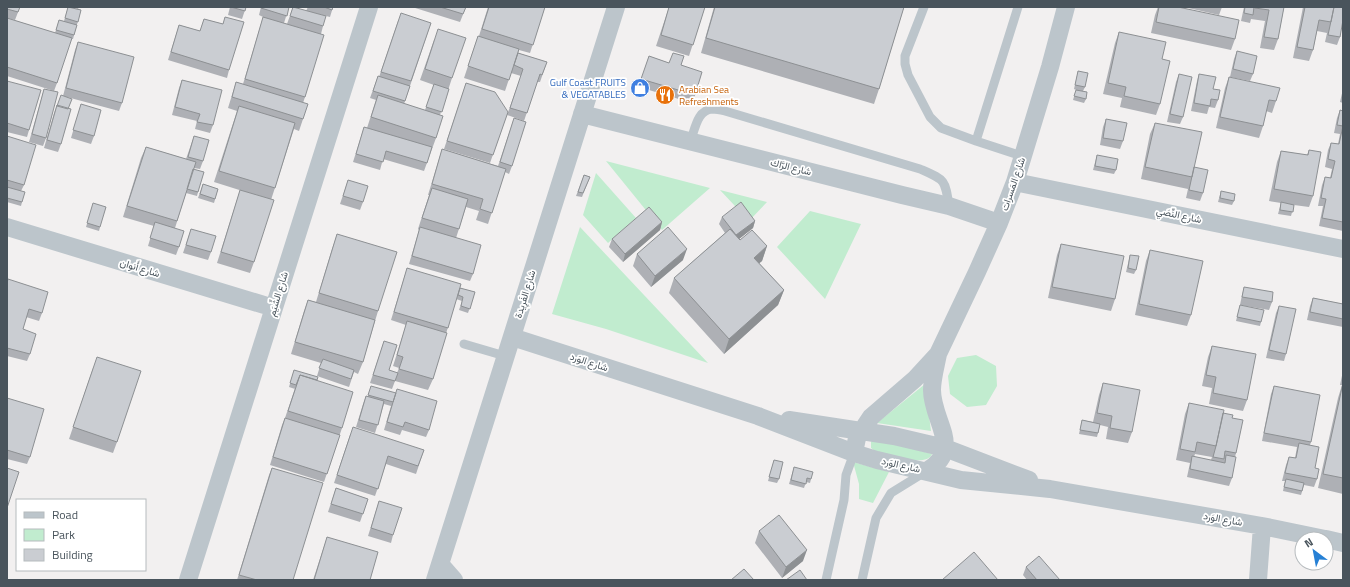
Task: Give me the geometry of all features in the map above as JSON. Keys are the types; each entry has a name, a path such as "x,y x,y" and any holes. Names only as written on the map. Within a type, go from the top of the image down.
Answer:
{"street":[{"name":"شارع الشِّيَم","path":"188,580 369,7"},
{"name":"شارع الفَرِيدة","path":"437,572 616,7"},
{"name":"شارع المَسرات","path":"945,448 943,434 935,410 932,390 938,354 999,222 1015,182 1066,7"},
{"name":"شارع الرَّاك","path":"582,114 949,206 999,222"},
{"name":"شارع النِّصَي","path":"1015,182 1343,249"},
{"name":"شارع أَنوان","path":"7,227 274,308"},
{"name":"شارع الوَرد","path":"512,337 758,416 854,453 877,460 961,480 1050,489 1294,532"},
{"name":"شارع المَسرات","path":"854,453 857,438 871,417 915,379 938,354"},
{"name":"شارع الوَرد","path":"758,416 862,430 945,448 1050,489"},
{"path":"926,471 936,465 944,453 945,448"},
{"path":"1258,580 1262,526"},
{"path":"437,572 454,580"}],"lane":[{"path":"924,7 905,56 905,64 908,75 930,117 941,128 1022,156"},
{"path":"976,141 1018,7"},
{"path":"690,142 700,115 704,111 712,109 725,111 920,169 938,177 946,186 949,206"},
{"path":"464,344 506,356"},
{"path":"826,580 844,500 846,475 854,453"},
{"path":"862,580 876,518 891,493 926,471"}],"green space":[{"path":"606,161 710,188 662,230"},
{"path":"596,173 636,218 608,243 583,215"},
{"path":"720,190 767,202 749,221"},
{"path":"810,211 861,224 825,299 777,247"},
{"path":"580,227 708,363 606,329 552,314"},
{"path":"976,355 996,366 997,386 986,405 967,407 950,394 948,376 957,358"},
{"path":"925,384 931,431 877,423"},
{"path":"873,438 932,454 929,458 923,460 898,458 876,452 871,448"},
{"path":"853,462 889,472 873,503 859,499 859,484"}],"building":[{"path":"7,7 20,7 18,12 7,9"},
{"path":"68,7 81,10 78,22 65,18"},
{"path":"231,7 246,7 245,11"},
{"path":"289,7 287,16 261,8"},
{"path":"293,7 326,16 323,26 290,16"},
{"path":"324,7 333,7 332,10"},
{"path":"440,7 466,7 463,14"},
{"path":"489,7 545,7 533,45 482,29"},
{"path":"669,7 705,7 693,45 661,35"},
{"path":"715,7 904,7 879,89 706,38"},
{"path":"1159,7 1178,7 1239,20 1235,39 1156,22"},
{"path":"1245,7 1254,7 1253,15 1244,13"},
{"path":"1255,7 1284,7 1278,39 1264,37 1269,10"},
{"path":"1305,7 1334,7 1331,22 1319,20 1313,50 1297,47"},
{"path":"1334,7 1343,7 1343,20 1340,37 1328,35"},
{"path":"401,13 431,23 411,81 381,72"},
{"path":"225,17 244,22 229,70 171,52 179,25 200,31 204,19 223,24"},
{"path":"263,17 324,35 305,97 245,79"},
{"path":"7,18 72,38 57,83 7,67"},
{"path":"59,20 77,25 74,35 56,30"},
{"path":"438,29 466,38 452,78 425,69"},
{"path":"1119,32 1166,42 1162,59 1170,61 1160,104 1124,96 1126,87 1108,83"},
{"path":"478,36 519,49 509,80 468,66"},
{"path":"78,42 134,57 122,103 66,88"},
{"path":"1237,51 1257,56 1253,74 1233,69"},
{"path":"518,53 547,62 542,75 540,74 527,113 510,108 523,69 514,65"},
{"path":"673,53 684,56 681,65 702,72 695,95 641,79 649,56 669,63"},
{"path":"1078,71 1088,73 1085,87 1075,85"},
{"path":"1179,74 1192,77 1183,117 1170,114"},
{"path":"1199,74 1216,77 1213,89 1220,90 1218,100 1211,99 1210,106 1194,103"},
{"path":"378,76 410,86 405,101 373,91"},
{"path":"1229,77 1280,88 1276,101 1269,100 1263,126 1220,117"},
{"path":"182,80 222,90 213,125 197,122 200,114 175,107"},
{"path":"7,81 41,90 29,130 7,123"},
{"path":"236,82 308,104 303,119 232,97"},
{"path":"466,83 495,92 508,112 493,155 447,141"},
{"path":"434,84 449,89 442,112 426,107"},
{"path":"44,89 58,92 46,138 32,134"},
{"path":"1076,90 1087,92 1086,99 1074,96"},
{"path":"61,95 72,99 68,109 57,106"},
{"path":"378,95 443,116 436,138 371,117"},
{"path":"81,104 101,110 94,136 73,130"},
{"path":"57,105 71,109 61,144 47,140"},
{"path":"239,106 295,123 275,188 219,171"},
{"path":"1340,110 1343,111 1343,126 1337,125"},
{"path":"514,118 526,122 512,166 500,162"},
{"path":"1106,119 1127,123 1123,141 1103,138"},
{"path":"1155,123 1202,132 1192,177 1145,167"},
{"path":"1343,126 1343,222 1322,218 1326,199 1321,198 1325,177 1331,178 1335,161 1328,159 1331,143 1339,144"},
{"path":"364,127 432,147 427,163 386,151 383,162 356,154"},
{"path":"7,136 36,145 24,185 7,180"},
{"path":"194,136 209,140 203,161 188,157"},
{"path":"146,147 196,162 177,221 127,206"},
{"path":"442,149 506,169 492,213 480,209 483,199 432,184"},
{"path":"1309,150 1321,152 1313,196 1274,189 1281,151 1308,155"},
{"path":"1097,155 1118,159 1116,170 1095,166"},
{"path":"1194,167 1208,170 1203,193 1189,190"},
{"path":"193,169 204,172 198,192 187,189"},
{"path":"584,175 590,177 583,193 578,192"},
{"path":"348,180 368,186 363,202 343,196"},
{"path":"203,184 218,189 215,199 200,194"},
{"path":"7,187 25,192 22,202 7,198"},
{"path":"432,188 468,199 459,229 422,218"},
{"path":"240,190 274,200 254,262 221,252"},
{"path":"1221,191 1235,194 1234,201 1220,198"},
{"path":"741,202 755,221 736,235 722,217"},
{"path":"1281,202 1294,205 1293,212 1280,210"},
{"path":"93,203 106,207 100,227 87,223"},
{"path":"649,207 662,222 625,254 612,239"},
{"path":"155,222 184,231 179,247 150,238"},
{"path":"420,227 481,245 473,274 412,256"},
{"path":"668,227 687,249 655,276 637,254"},
{"path":"191,229 216,236 211,252 186,245"},
{"path":"730,229 740,240 752,230 767,246 754,258 784,290 729,339 674,278"},
{"path":"337,234 397,252 378,311 319,293"},
{"path":"1061,244 1124,256 1115,299 1052,287"},
{"path":"1150,250 1203,261 1191,315 1139,304"},
{"path":"1130,255 1139,256 1136,270 1128,268"},
{"path":"407,268 461,284 448,328 394,312"},
{"path":"8,279 48,292 42,313 29,309 23,329 36,334 30,354 7,348"},
{"path":"1244,287 1273,292 1272,302 1242,297"},
{"path":"460,288 475,292 470,309 461,306 463,297 458,295"},
{"path":"1313,298 1343,304 1343,319 1310,312"},
{"path":"308,300 375,320 363,362 295,342"},
{"path":"1240,305 1264,310 1261,322 1237,317"},
{"path":"1279,306 1296,309 1286,354 1269,350"},
{"path":"407,321 447,333 433,379 399,369 403,357 397,355"},
{"path":"384,341 397,345 389,370 398,373 395,381 373,375"},
{"path":"1212,346 1256,354 1247,400 1213,393 1216,377 1206,375"},
{"path":"97,357 141,371 117,442 73,427"},
{"path":"323,359 354,370 351,379 319,368"},
{"path":"294,370 318,377 317,380 300,375 296,385 290,383"},
{"path":"300,375 353,392 342,428 288,411"},
{"path":"1103,383 1140,390 1132,432 1110,428 1112,416 1097,413"},
{"path":"1343,383 1343,478 1323,474"},
{"path":"371,386 396,393 393,402 368,395"},
{"path":"1274,386 1320,395 1311,442 1264,433"},
{"path":"397,389 437,401 429,430 405,422 403,427 387,422"},
{"path":"366,396 384,401 378,425 359,420"},
{"path":"7,398 44,409 30,457 7,450"},
{"path":"1189,403 1224,410 1216,446 1197,442 1195,452 1180,449"},
{"path":"1223,413 1233,415 1232,418 1243,420 1236,453 1225,451 1224,459 1213,457"},
{"path":"285,418 340,435 327,474 273,457"},
{"path":"1082,420 1100,424 1098,433 1080,430"},
{"path":"353,427 424,450 418,466 388,456 378,489 337,475"},
{"path":"1299,443 1319,447 1315,468 1319,469 1317,479 1285,473 1289,457 1296,458"},
{"path":"1226,455 1236,457 1232,478 1190,469 1192,456 1225,463"},
{"path":"774,460 783,462 779,479 769,477"},
{"path":"794,467 813,472 811,479 807,478 806,484 791,480"},
{"path":"7,468 19,472 7,508"},
{"path":"272,468 323,483 293,580 257,580 239,575"},
{"path":"1286,479 1304,483 1302,491 1284,487"},
{"path":"336,488 368,499 363,514 331,504"},
{"path":"379,501 402,508 393,535 371,528"},
{"path":"779,515 807,550 786,567 759,531"},
{"path":"327,537 378,552 370,580 314,580"},
{"path":"974,552 998,580 942,580"},
{"path":"1039,556 1060,580 1037,580 1026,567"},
{"path":"744,569 754,580 731,580"},
{"path":"800,570 807,580 786,580"}],"place":[{"name":"Gulf Coast FRUITS & VEGATABLES","path":"640,88"},
{"name":"Arabian Sea Refreshments","path":"665,95"}]}
